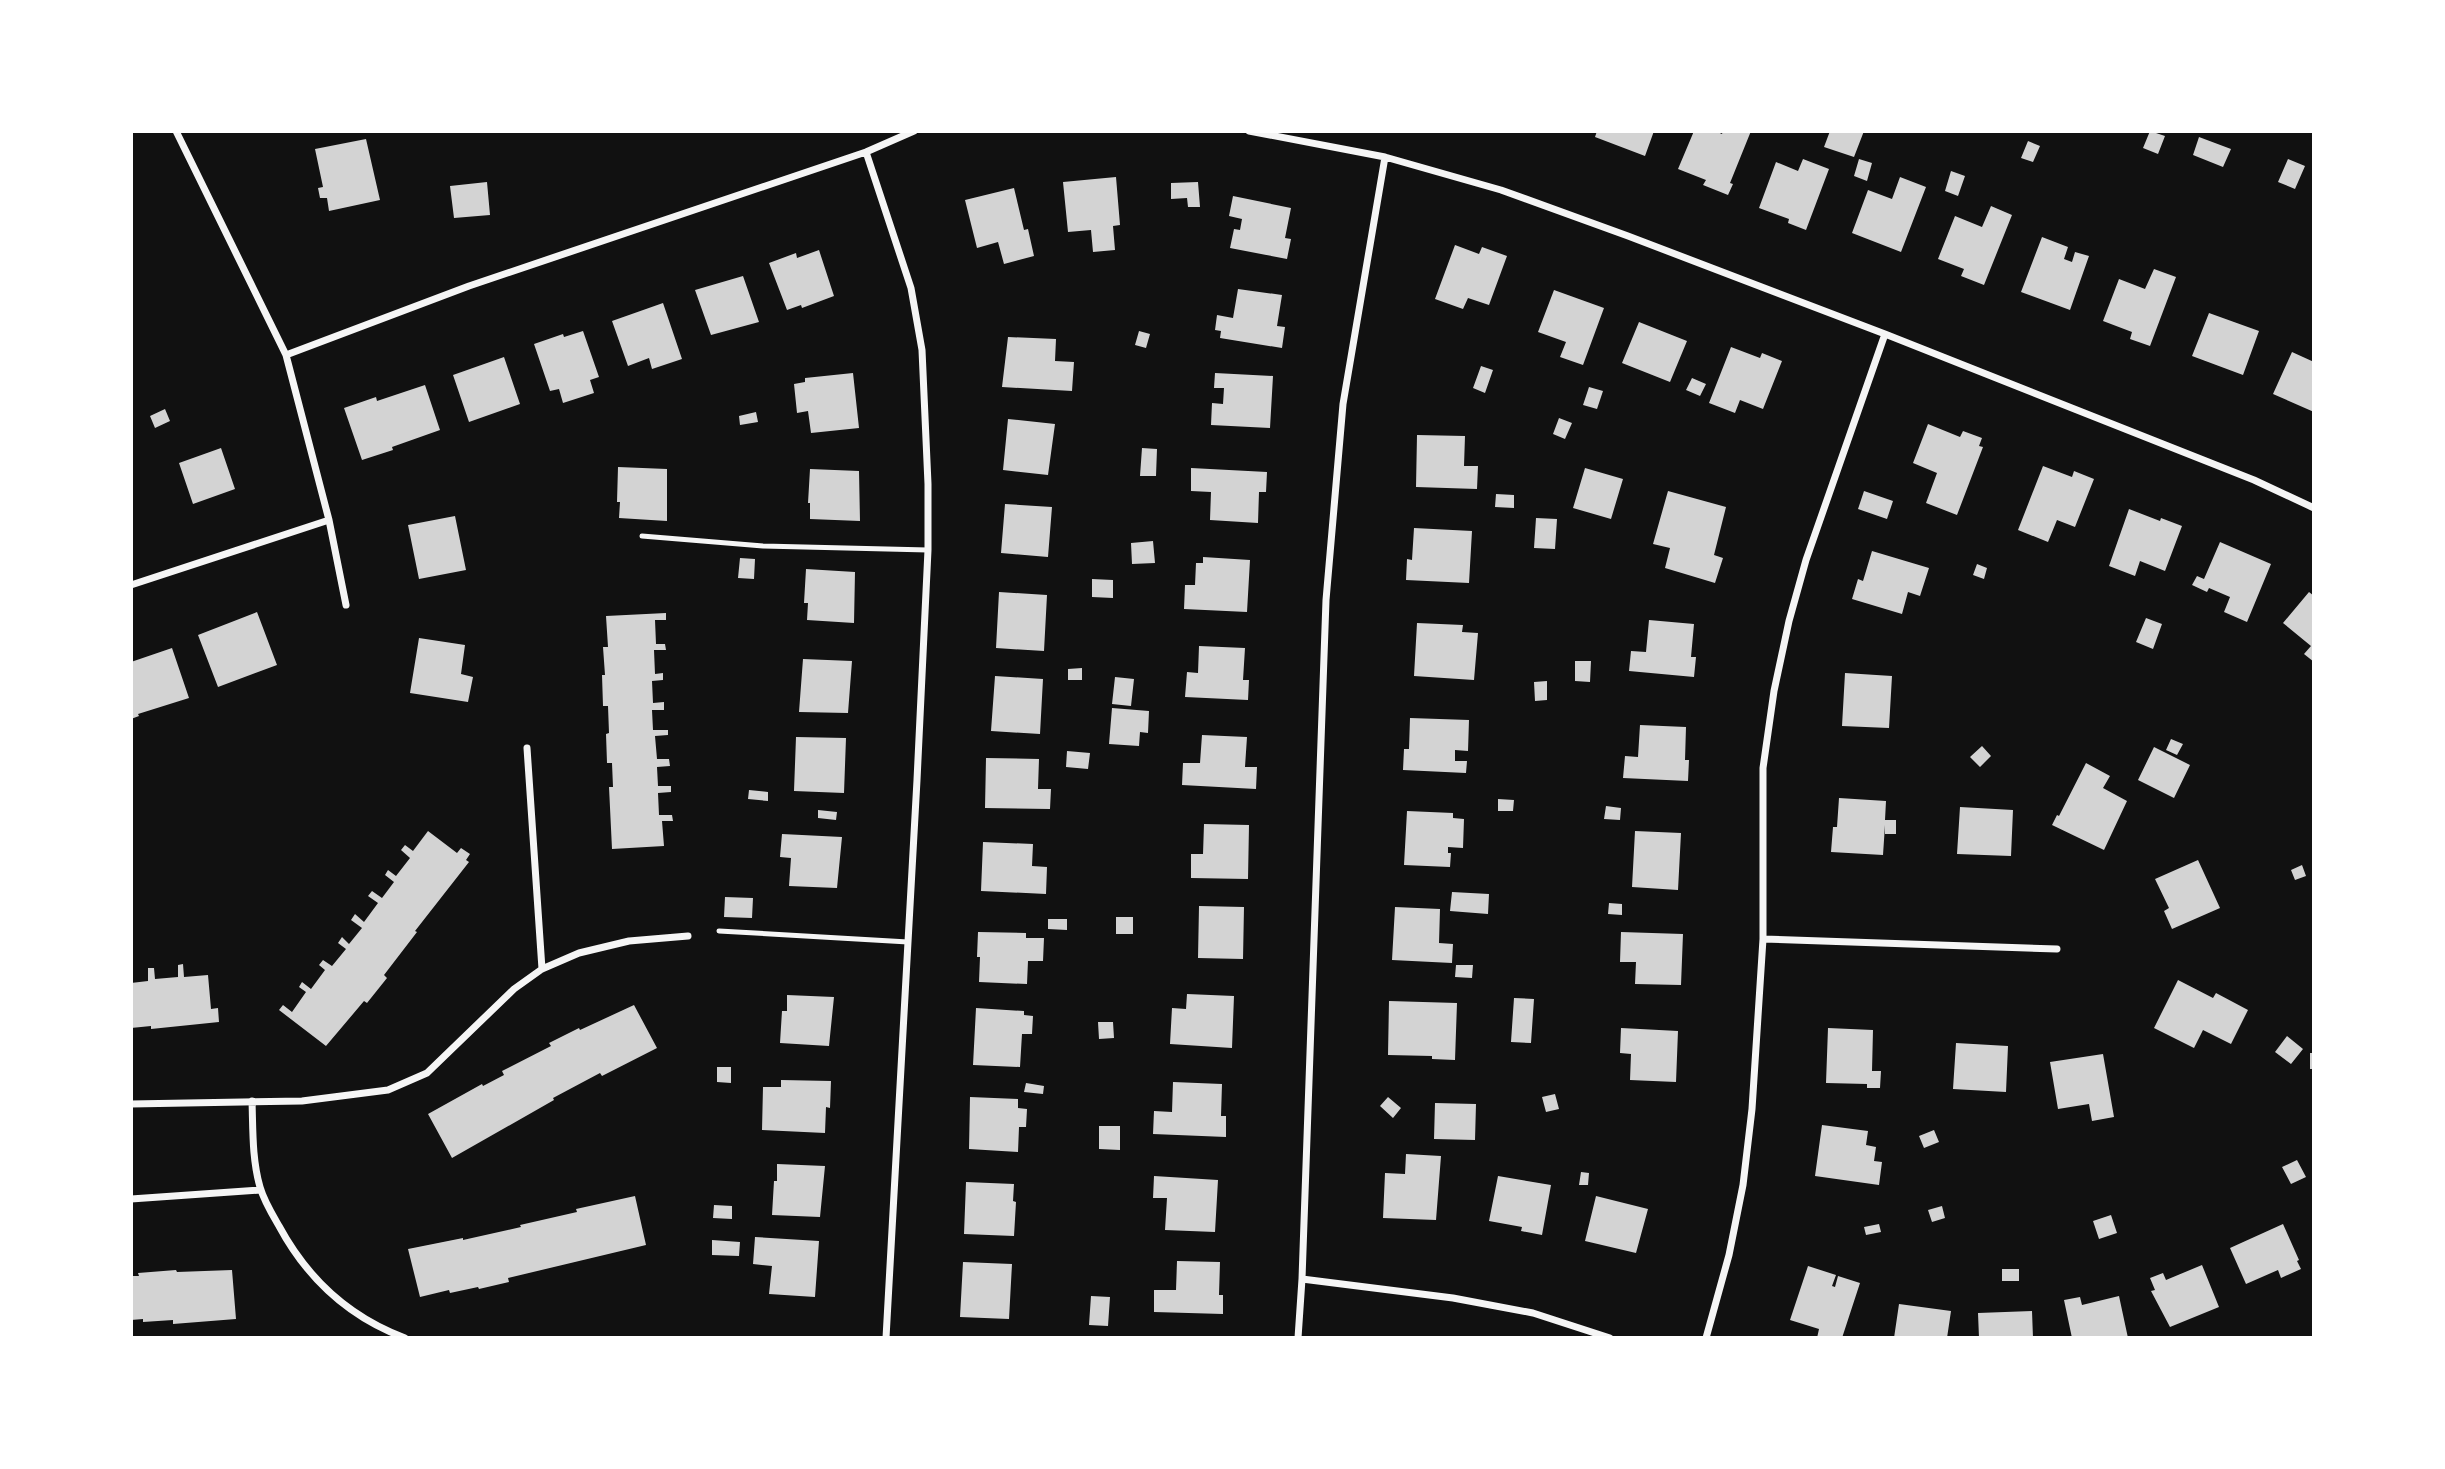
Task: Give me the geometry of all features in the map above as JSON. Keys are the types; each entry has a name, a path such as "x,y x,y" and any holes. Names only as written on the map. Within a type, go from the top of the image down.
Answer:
{"street":[{"path":"176,131 286,355 329,520 346,605"},
{"path":"286,355 469,286 866,152 914,131"},
{"path":"1249,131 1385,156 1514,195 1885,334 2254,480 2314,508"},
{"path":"866,152 911,288 922,350 928,484 928,550 886,1338"},
{"path":"1298,1338 1326,600 1343,404 1385,156"},
{"path":"1706,1338 1729,1255 1743,1185 1752,1108 1763,939 1763,768 1774,691 1806,560 1885,334"},
{"path":"131,585 329,520"},
{"path":"527,748 542,970"},
{"path":"131,1104 302,1101 388,1090 427,1073 514,989 542,970 579,953 629,941 688,936"},
{"path":"1763,939 2057,949"},
{"path":"251,1101 255,1163 261,1190 293,1253 329,1293 347,1308 405,1338"},
{"path":"131,1199 261,1190"},
{"path":"1302,1279 1453,1298 1534,1313 1610,1338"}],"lane":[{"path":"642,536 763,546 928,550"},
{"path":"719,931 908,942"}],"building":[{"path":"1597,131 1654,131 1645,156 1595,137"},
{"path":"1694,131 1715,131 1722,134 1723,131 1751,131 1730,183 1733,184 1728,195 1703,185 1706,180 1678,169"},
{"path":"1830,131 1864,131 1854,157 1824,147"},
{"path":"2150,131 2165,136 2158,154 2143,148"},
{"path":"2199,137 2231,149 2223,167 2193,155"},
{"path":"366,139 380,200 329,211 327,198 320,198 318,188 323,187 315,149"},
{"path":"2028,141 2040,146 2033,162 2021,158"},
{"path":"1803,159 1829,169 1806,230 1788,223 1789,219 1759,208 1776,162 1798,171"},
{"path":"1859,159 1872,163 1867,181 1854,176"},
{"path":"2288,159 2305,166 2295,189 2278,182"},
{"path":"1951,171 1965,176 1958,196 1945,191"},
{"path":"1116,177 1120,225 1113,226 1115,250 1093,252 1091,230 1068,232 1063,182"},
{"path":"1900,177 1926,187 1901,252 1852,233 1868,190 1892,199"},
{"path":"487,182 490,215 454,218 450,186"},
{"path":"1198,182 1200,207 1188,207 1187,198 1171,199 1171,183"},
{"path":"1014,188 1024,230 1028,229 1034,256 1004,264 998,242 977,248 965,200"},
{"path":"1233,196 1291,208 1285,238 1291,239 1287,259 1230,248 1234,229 1240,230 1242,219 1229,216"},
{"path":"1991,206 2012,215 1984,285 1961,276 1964,269 1938,259 1955,216 1982,227"},
{"path":"2042,237 2068,247 2064,259 2072,262 2075,252 2089,256 2070,310 2021,292"},
{"path":"1455,245 1479,254 1482,247 1507,256 1489,305 1468,298 1463,309 1435,299"},
{"path":"819,250 834,296 802,308 801,305 787,310 769,263 796,253 797,258"},
{"path":"2154,269 2176,277 2150,346 2130,339 2132,332 2103,321 2119,279 2145,289"},
{"path":"743,276 759,322 711,335 695,290"},
{"path":"1238,289 1282,295 1277,326 1285,327 1282,348 1220,338 1221,331 1215,330 1217,315 1233,318"},
{"path":"1554,290 1604,308 1583,365 1560,357 1566,342 1538,332"},
{"path":"663,303 682,359 652,369 649,358 628,366 612,321"},
{"path":"2209,313 2259,331 2243,375 2192,356"},
{"path":"1639,322 1687,341 1670,382 1622,363"},
{"path":"583,331 599,377 590,380 594,393 563,403 559,389 550,391 534,344 563,334 564,337"},
{"path":"1139,331 1150,334 1146,348 1135,345"},
{"path":"1008,337 1056,339 1055,361 1074,362 1072,391 1002,387"},
{"path":"1731,347 1760,358 1762,353 1782,361 1763,409 1740,400 1735,413 1709,403"},
{"path":"2292,352 2314,362 2314,412 2273,394"},
{"path":"504,357 520,404 469,422 453,375"},
{"path":"1481,366 1493,370 1485,393 1473,388"},
{"path":"853,373 859,428 811,433 808,411 797,413 794,384 805,382 805,378"},
{"path":"1215,373 1273,376 1270,428 1211,425 1212,403 1223,404 1224,388 1214,388"},
{"path":"1692,378 1706,384 1700,396 1686,390"},
{"path":"425,385 440,430 362,460 344,408 376,397 377,401"},
{"path":"1589,387 1603,391 1597,409 1583,405"},
{"path":"165,409 170,421 155,428 150,416"},
{"path":"756,412 758,422 740,425 739,416"},
{"path":"1559,418 1572,423 1565,439 1553,434"},
{"path":"1008,419 1055,424 1048,475 1003,470"},
{"path":"1928,424 1960,437 1963,431 1982,438 1979,446 1983,447 1957,515 1926,503 1937,473 1913,463"},
{"path":"1417,435 1465,436 1464,466 1478,466 1477,489 1416,487"},
{"path":"221,448 235,489 193,504 179,463"},
{"path":"1142,448 1157,449 1156,476 1140,476"},
{"path":"2043,466 2072,477 2074,471 2094,479 2075,527 2057,520 2048,542 2018,530"},
{"path":"618,467 667,469 667,521 619,518"},
{"path":"1191,468 1267,472 1266,492 1259,492 1258,523 1210,520 1211,492 1191,491"},
{"path":"1585,468 1623,479 1611,519 1573,508"},
{"path":"810,469 859,471 860,521 810,519"},
{"path":"1668,491 1726,507 1714,555 1723,558 1715,583 1665,568 1670,548 1653,544"},
{"path":"1864,491 1893,501 1887,519 1858,509"},
{"path":"1496,494 1514,495 1514,508 1495,507"},
{"path":"1005,504 1052,507 1048,557 1001,553"},
{"path":"2129,509 2182,526 2165,571 2140,561 2135,576 2109,566"},
{"path":"455,516 466,570 419,579 408,525"},
{"path":"1536,518 1557,519 1555,549 1534,548"},
{"path":"1414,528 1472,531 1469,583 1406,580 1407,559 1412,560"},
{"path":"1153,541 1155,563 1132,564 1131,543"},
{"path":"2220,542 2271,564 2247,622 2224,612 2230,597 2209,588 2207,592 2192,585 2197,576 2204,579"},
{"path":"1872,551 1929,568 1920,596 1908,592 1902,614 1852,599 1858,579 1863,581"},
{"path":"1203,557 1250,560 1247,612 1184,609 1185,585 1195,585 1196,563 1203,563"},
{"path":"740,558 755,559 754,579 738,578"},
{"path":"1977,564 1987,568 1984,579 1973,575"},
{"path":"806,569 855,572 854,623 807,620 808,603 804,603"},
{"path":"1092,579 1113,580 1113,598 1092,597"},
{"path":"999,592 1047,595 1044,651 996,648"},
{"path":"2309,592 2314,596 2314,662 2304,654 2311,646 2283,623"},
{"path":"257,612 277,665 218,687 198,635"},
{"path":"666,613 666,620 655,620 656,644 665,644 666,650 654,650 655,674 663,673 663,680 652,681 653,703 664,702 664,710 652,710 653,730 668,730 668,735 655,736 657,759 669,759 670,766 657,767 658,786 671,786 671,792 658,793 659,815 672,815 673,821 662,821 664,846 612,849 609,787 613,787 612,763 607,763 608,706 603,706 602,675 605,675 603,647 608,647 606,616"},
{"path":"2146,618 2162,624 2153,649 2136,642"},
{"path":"1649,620 1694,624 1691,657 1696,657 1694,677 1629,671 1631,651 1646,652"},
{"path":"1417,623 1463,625 1462,632 1478,633 1474,680 1414,676"},
{"path":"419,638 465,645 461,674 473,677 468,702 410,693"},
{"path":"1199,646 1245,648 1243,680 1249,680 1248,700 1185,697 1187,672 1198,673"},
{"path":"172,648 189,698 138,714 139,716 131,719 131,662"},
{"path":"803,659 852,661 848,713 799,712"},
{"path":"1575,661 1591,661 1590,682 1575,681"},
{"path":"1082,668 1082,680 1068,680 1068,669"},
{"path":"1845,673 1892,676 1889,728 1842,726"},
{"path":"995,676 1043,679 1040,734 991,731"},
{"path":"1115,677 1134,679 1131,706 1112,704"},
{"path":"1547,681 1547,700 1535,701 1534,682"},
{"path":"1112,708 1149,711 1148,733 1140,732 1139,746 1109,744"},
{"path":"1410,718 1469,720 1468,751 1455,750 1455,761 1467,761 1466,773 1403,770 1404,749 1409,749"},
{"path":"1640,725 1686,727 1685,760 1689,760 1688,781 1623,778 1625,756 1638,757"},
{"path":"1202,735 1247,737 1245,767 1257,767 1256,789 1182,785 1183,763 1200,763"},
{"path":"796,737 846,738 844,793 794,791"},
{"path":"2171,739 2183,744 2177,755 2166,750"},
{"path":"1982,746 1991,756 1980,767 1970,757"},
{"path":"2154,747 2190,765 2174,798 2138,780"},
{"path":"1067,751 1090,753 1088,769 1066,767"},
{"path":"986,758 1039,759 1038,789 1051,789 1050,809 985,808"},
{"path":"2086,763 2110,776 2103,788 2127,801 2104,850 2052,825"},
{"path":"749,790 768,792 768,801 748,799"},
{"path":"1839,798 1886,801 1885,820 1896,820 1896,834 1885,834 1885,825 1883,855 1831,852 1833,827 1837,827"},
{"path":"1498,799 1514,800 1513,811 1498,811"},
{"path":"1606,806 1621,808 1620,820 1604,819"},
{"path":"1960,807 2013,810 2011,856 1957,854"},
{"path":"818,810 837,812 836,820 818,818"},
{"path":"1407,811 1453,813 1453,818 1464,819 1463,848 1448,847 1448,853 1451,853 1450,867 1404,865"},
{"path":"1204,824 1249,825 1248,879 1191,878 1191,854 1203,854"},
{"path":"428,831 457,853 461,848 470,854 466,860 469,862 415,931 417,932 384,975 387,978 326,1046 279,1010 283,1005 292,1012 306,992 299,987 302,982 311,989 325,970 319,965 323,960 332,966 346,949 338,943 342,937 349,944 362,928 351,920 355,914 364,922 378,903 368,896 372,891 382,898 394,882 385,875 388,870 396,876 410,858 401,850 405,845 413,851"},
{"path":"1635,831 1681,833 1678,890 1632,887"},
{"path":"782,834 842,837 837,888 789,886 791,858 780,857"},
{"path":"983,842 1033,844 1032,866 1047,867 1046,894 981,891"},
{"path":"2198,860 2220,908 2172,929 2164,911 2169,908 2155,879"},
{"path":"2302,865 2306,876 2295,880 2291,870"},
{"path":"1452,892 1489,894 1488,914 1450,911"},
{"path":"725,897 753,898 752,918 724,917"},
{"path":"1609,903 1622,904 1622,915 1608,914"},
{"path":"1199,906 1244,907 1243,959 1198,958"},
{"path":"1395,907 1440,909 1439,943 1453,944 1452,963 1392,960"},
{"path":"1116,917 1133,917 1133,934 1116,934"},
{"path":"1048,919 1067,919 1067,930 1048,929"},
{"path":"978,932 1026,933 1026,938 1044,938 1043,961 1028,961 1027,984 979,982"},
{"path":"1621,932 1683,934 1681,985 1635,984 1636,962 1620,962"},
{"path":"183,964 184,977 208,975 211,1009 218,1008 219,1022 151,1029 151,1026 131,1028 131,983 148,981 148,968 154,968 155,979 178,977 178,965"},
{"path":"1456,965 1473,965 1472,978 1455,977"},
{"path":"2178,980 2213,998 2216,993 2248,1010 2231,1044 2203,1030 2194,1048 2154,1028"},
{"path":"1187,994 1234,996 1232,1048 1170,1044 1172,1008 1186,1009"},
{"path":"787,995 834,997 829,1046 780,1043 782,1011 787,1011"},
{"path":"1514,998 1534,999 1531,1043 1511,1042"},
{"path":"1389,1001 1457,1003 1455,1060 1432,1059 1432,1056 1388,1055"},
{"path":"634,1005 657,1048 602,1076 600,1073 553,1098 554,1100 452,1158 428,1114 504,1075 502,1071 551,1046 549,1043"},
{"path":"976,1008 1024,1011 1024,1015 1033,1016 1032,1034 1022,1034 1020,1067 973,1065"},
{"path":"1098,1022 1113,1022 1114,1038 1099,1039"},
{"path":"1621,1028 1678,1031 1676,1082 1630,1080 1631,1054 1620,1053"},
{"path":"1828,1028 1873,1030 1872,1071 1881,1071 1880,1088 1867,1088 1867,1084 1826,1083"},
{"path":"2287,1036 2303,1049 2291,1064 2275,1052"},
{"path":"1956,1043 2008,1046 2006,1092 1953,1089"},
{"path":"2310,1053 2314,1053 2314,1069 2310,1069"},
{"path":"2103,1054 2114,1117 2092,1121 2089,1104 2058,1109 2050,1062"},
{"path":"717,1067 731,1067 731,1083 717,1082"},
{"path":"781,1080 831,1081 830,1108 826,1107 825,1133 762,1130 763,1087 781,1087"},
{"path":"1173,1082 1222,1084 1221,1116 1226,1116 1226,1137 1153,1134 1154,1111 1172,1112"},
{"path":"1026,1083 1044,1086 1043,1094 1024,1092"},
{"path":"1555,1094 1559,1109 1546,1112 1542,1097"},
{"path":"970,1097 1018,1099 1018,1108 1027,1109 1026,1127 1019,1127 1018,1152 969,1149"},
{"path":"1388,1097 1401,1108 1393,1118 1380,1106"},
{"path":"1435,1103 1476,1104 1475,1140 1434,1139"},
{"path":"1822,1125 1868,1131 1866,1145 1876,1147 1874,1161 1882,1162 1879,1185 1815,1176"},
{"path":"1099,1126 1120,1126 1120,1150 1099,1149"},
{"path":"1934,1130 1939,1142 1924,1148 1919,1136"},
{"path":"1406,1154 1441,1156 1436,1220 1383,1218 1385,1173 1405,1174"},
{"path":"2297,1160 2306,1177 2291,1184 2282,1167"},
{"path":"777,1164 825,1166 820,1217 772,1215"},
{"path":"1581,1172 1589,1173 1588,1185 1579,1185"},
{"path":"1154,1176 1218,1180 1215,1232 1165,1230 1167,1198 1153,1198"},
{"path":"1498,1176 1551,1185 1542,1235 1521,1231 1522,1227 1489,1221"},
{"path":"966,1182 1014,1184 1014,1236 964,1234"},
{"path":"635,1196 646,1245 508,1278 509,1282 479,1289 478,1287 450,1293 449,1290 420,1297 408,1249 521,1227 520,1225 577,1212 576,1209"},
{"path":"1596,1196 1648,1209 1636,1253 1585,1241"},
{"path":"714,1205 732,1206 732,1219 713,1218"},
{"path":"1942,1206 1945,1218 1932,1222 1928,1210"},
{"path":"2111,1215 2117,1233 2099,1239 2093,1221"},
{"path":"1879,1224 1881,1232 1866,1235 1864,1227"},
{"path":"2283,1224 2301,1269 2281,1278 2278,1270 2246,1284 2230,1248"},
{"path":"755,1237 819,1241 815,1297 769,1294 772,1266 753,1264"},
{"path":"712,1240 740,1242 739,1256 712,1255"},
{"path":"1177,1261 1220,1262 1219,1295 1223,1295 1223,1314 1154,1312 1154,1290 1176,1290"},
{"path":"963,1262 1012,1264 1009,1319 960,1317"},
{"path":"2202,1265 2219,1307 2170,1327 2151,1291 2155,1290 2150,1278 2163,1273 2166,1280"},
{"path":"1808,1266 1836,1275 1832,1286 1835,1287 1838,1276 1860,1283 1842,1338 1817,1338 1819,1329 1790,1320"},
{"path":"2002,1269 2019,1269 2019,1281 2002,1281"},
{"path":"176,1270 232,1270 236,1319 173,1324 173,1320 131,1320 131,1276"},
{"path":"1091,1296 1110,1297 1108,1326 1089,1325"},
{"path":"2119,1296 2128,1338 2072,1338 2064,1300 2080,1297 2082,1305"},
{"path":"1899,1304 1951,1311 1947,1338 1894,1338"},
{"path":"2032,1311 2033,1338 1979,1338 1978,1313"}]}
